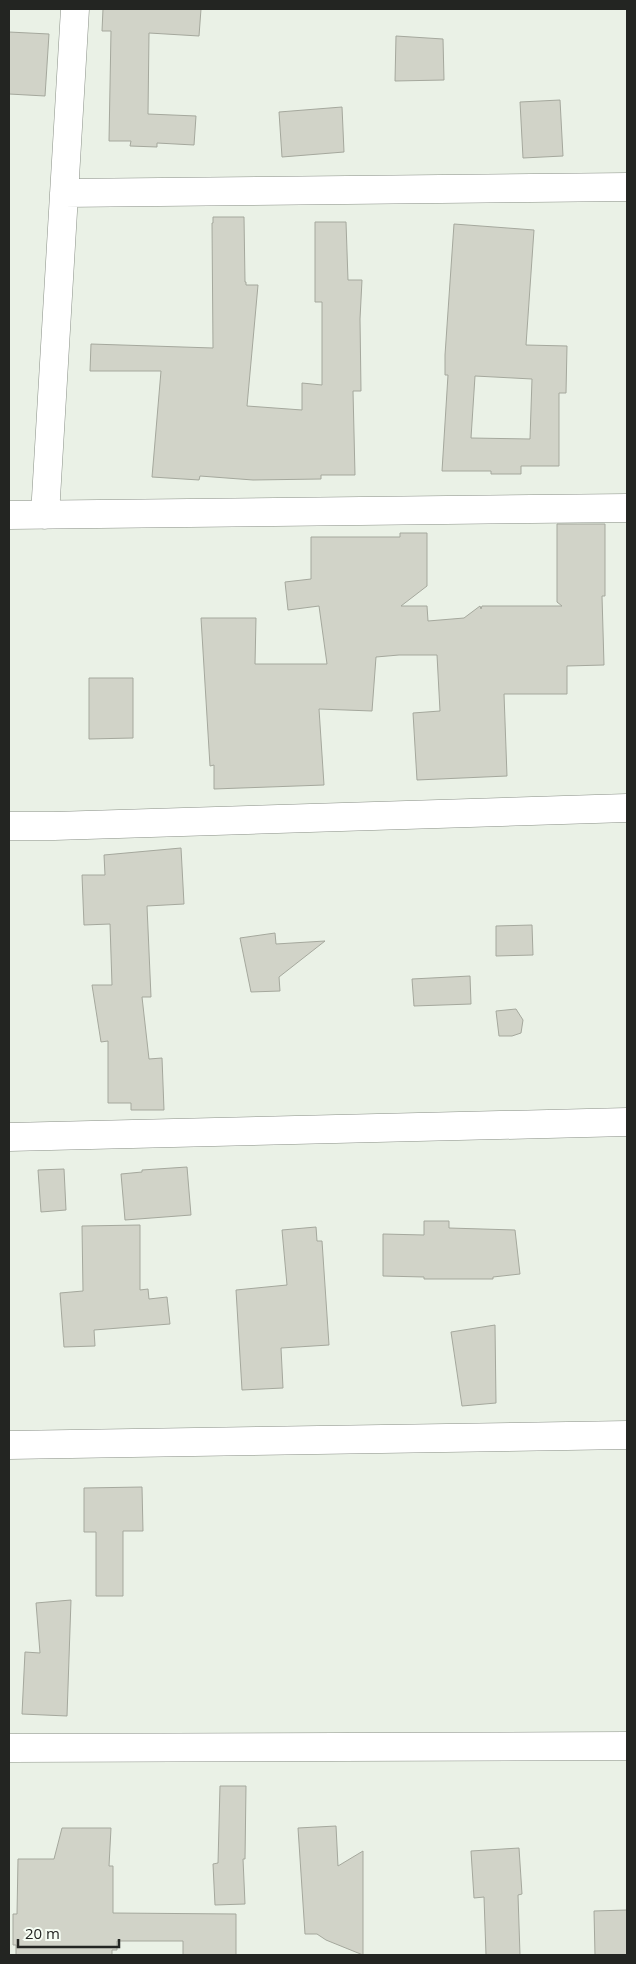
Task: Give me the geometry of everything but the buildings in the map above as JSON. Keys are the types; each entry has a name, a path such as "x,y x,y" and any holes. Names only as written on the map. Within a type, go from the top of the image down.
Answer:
{"street":[{"path":"45,515 74,9"},
{"path":"64,193 627,186"},
{"path":"9,515 627,508"},
{"path":"9,826 627,808"},
{"path":"9,1137 627,1122"},
{"path":"9,1445 627,1435"},
{"path":"9,1748 627,1746"}]}
